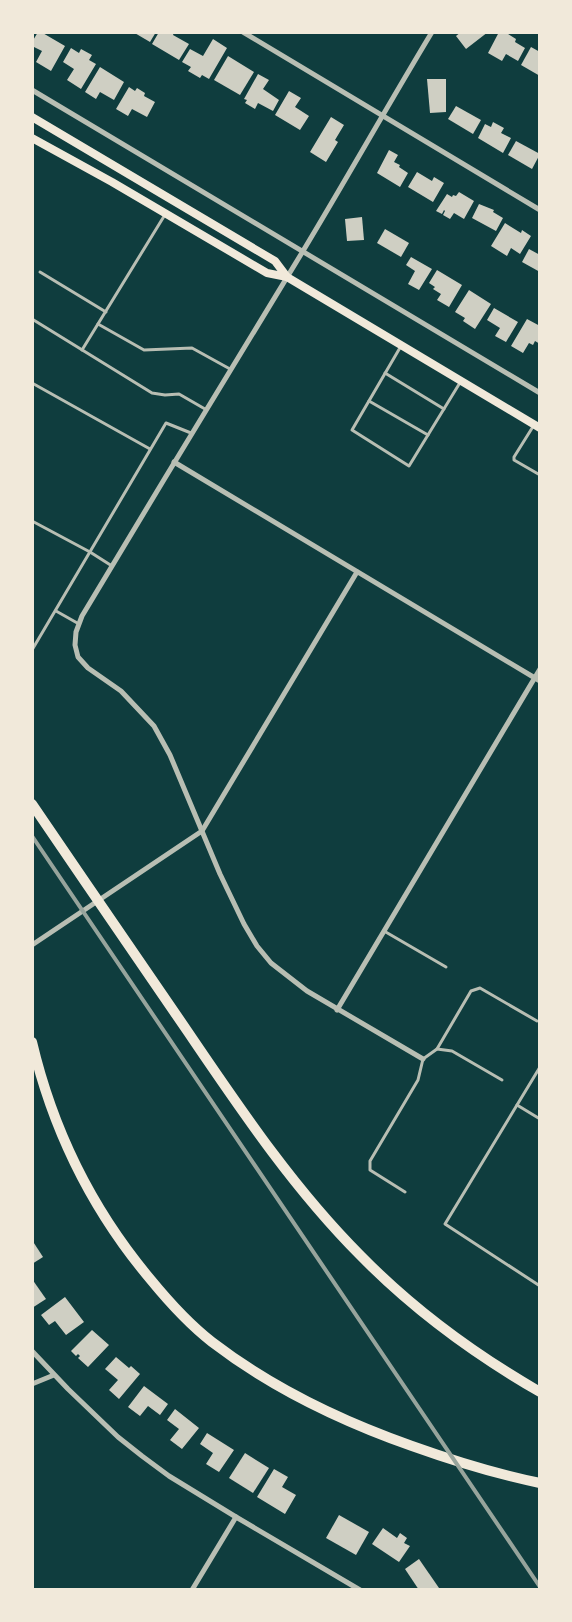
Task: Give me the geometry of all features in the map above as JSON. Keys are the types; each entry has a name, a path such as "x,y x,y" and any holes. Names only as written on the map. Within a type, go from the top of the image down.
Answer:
{"highway":[{"path":"32,804 241,1111 327,1219 361,1256 402,1295 460,1341 507,1373 540,1392"},
{"path":"32,1042 52,1109 81,1178 118,1239 165,1297 187,1320 238,1361 299,1398 378,1434 486,1470 538,1483"},
{"path":"507,1373 540,1383"}],"main road":[{"path":"32,117 275,261 286,277"},
{"path":"32,138 166,213 267,273 286,277 537,426"}],"street":[{"path":"243,32 540,210"},
{"path":"423,1059 337,1010 286,976 271,963 257,946 244,924 220,874 170,755 154,726 121,691 88,668 78,657 75,645 79,624 112,566 432,32"},
{"path":"32,90 540,393"},
{"path":"174,462 537,679"},
{"path":"32,945 202,831 357,572"},
{"path":"337,1010 537,679 540,669"},
{"path":"32,1351 54,1375 118,1436 169,1476 360,1590"},
{"path":"32,1384 54,1375"},
{"path":"192,1590 236,1517"}],"lane":[{"path":"82,350 166,213"},
{"path":"40,272 106,312"},
{"path":"32,319 152,393 165,395 179,394 205,409"},
{"path":"98,324 144,350 192,348 230,368"},
{"path":"401,345 352,430 409,466 461,380"},
{"path":"385,374 444,409"},
{"path":"32,383 150,449"},
{"path":"369,401 428,435"},
{"path":"32,650 166,423 191,433"},
{"path":"537,426 514,456 514,460 538,474 540,469"},
{"path":"32,521 112,566"},
{"path":"56,611 79,624"},
{"path":"384,931 446,967"},
{"path":"405,1192 370,1170 370,1161 418,1080 423,1059 436,1050 471,991 480,988 537,1022"},
{"path":"436,1050 452,1051 502,1080"},
{"path":"540,1067 445,1224 540,1286"},
{"path":"517,1105 540,1119"}],"building":[{"path":"38,32 65,46 51,71 36,62 42,51 32,46 32,42"},
{"path":"133,32 156,32 150,42"},
{"path":"159,32 174,32 173,35 189,44 179,60 152,44"},
{"path":"461,32 488,32 466,49 456,36"},
{"path":"499,32 505,32 516,39 515,42 525,48 518,61 506,54 502,61 488,53"},
{"path":"213,39 227,48 209,79 202,75 200,78 188,71 191,67 182,62 190,49 203,56"},
{"path":"531,47 540,52 540,76 521,65"},
{"path":"71,48 79,53 81,49 92,55 89,60 96,64 81,89 67,80 74,69 63,62"},
{"path":"228,56 254,72 240,95 214,80"},
{"path":"100,67 124,82 114,100 100,92 96,99 85,92"},
{"path":"258,74 269,80 263,89 279,100 273,111 258,103 255,109 245,103 247,100 244,99"},
{"path":"427,79 446,79 446,112 430,113"},
{"path":"129,87 135,91 137,88 145,93 144,96 155,102 147,117 132,109 128,116 116,109"},
{"path":"289,91 301,98 295,107 309,116 300,130 275,115"},
{"path":"456,106 481,120 473,134 448,119"},
{"path":"331,117 344,125 335,140 338,142 326,162 310,152"},
{"path":"493,122 504,128 501,133 511,138 503,153 478,138 485,124 491,127"},
{"path":"516,141 540,154 532,169 508,155"},
{"path":"389,150 398,155 394,162 408,173 400,187 377,173"},
{"path":"417,172 432,181 434,177 444,183 433,202 408,187"},
{"path":"459,192 474,201 464,219 454,213 450,219 443,215 444,210 442,214 436,211 447,194 452,197 453,195 456,196"},
{"path":"479,204 494,210 493,212 503,218 496,231 472,218"},
{"path":"362,217 364,240 347,241 345,219"},
{"path":"505,223 521,233 522,230 531,236 520,254 511,248 507,256 491,246"},
{"path":"385,229 409,243 401,257 377,243"},
{"path":"529,249 540,255 540,272 522,262"},
{"path":"411,257 432,269 419,290 408,284 415,271 406,265"},
{"path":"437,270 462,285 449,307 437,300 441,294 433,289 435,287 429,283"},
{"path":"469,290 491,304 475,329 463,321 465,318 455,312"},
{"path":"494,308 518,322 506,342 495,336 500,328 487,320"},
{"path":"527,319 540,326 540,344 535,341 533,345 529,343 523,353 511,346"},
{"path":"32,1240 43,1257 32,1264"},
{"path":"32,1279 46,1299 32,1308"},
{"path":"65,1297 84,1322 66,1335 55,1321 49,1325 41,1315"},
{"path":"92,1330 109,1345 88,1367 78,1358 80,1356 78,1354 76,1356 71,1351"},
{"path":"116,1357 140,1374 119,1399 109,1390 118,1380 105,1369"},
{"path":"144,1386 168,1404 160,1415 148,1406 140,1416 128,1407"},
{"path":"175,1409 199,1428 182,1449 170,1440 179,1429 167,1420"},
{"path":"207,1433 234,1450 219,1472 206,1464 213,1453 200,1444"},
{"path":"245,1453 269,1468 253,1493 229,1478"},
{"path":"274,1469 288,1477 282,1487 296,1495 285,1514 257,1497"},
{"path":"339,1515 369,1532 356,1555 326,1538"},
{"path":"383,1528 397,1538 400,1533 407,1538 404,1543 410,1546 399,1562 372,1544"},
{"path":"419,1559 439,1588 437,1590 419,1590 405,1569"}],"railway":[{"path":"32,836 540,1587"}]}
